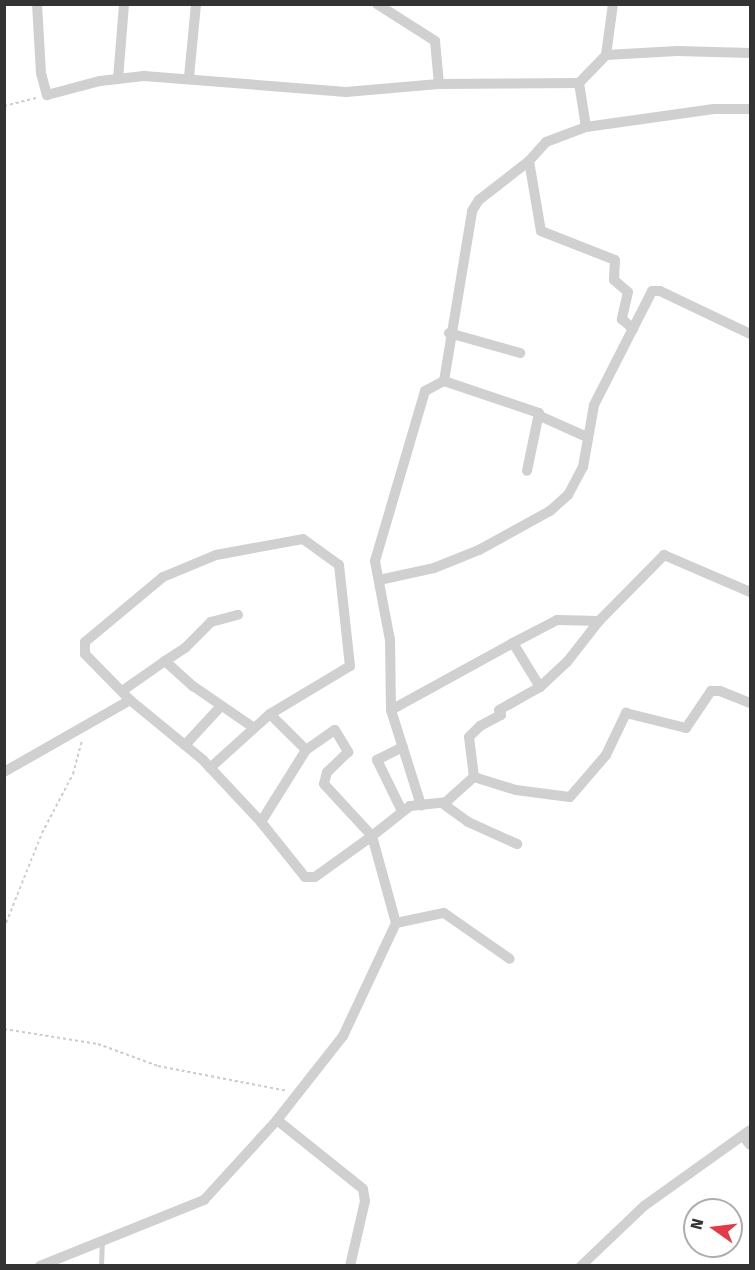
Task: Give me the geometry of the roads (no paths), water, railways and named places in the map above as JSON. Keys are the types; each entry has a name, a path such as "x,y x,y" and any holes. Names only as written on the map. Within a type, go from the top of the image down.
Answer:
{"street":[{"path":"37,4 41,73 47,95 118,79 189,77 281,89 346,92 439,84 579,83 606,55 613,4"},
{"path":"118,79 124,4"},
{"path":"189,77 196,4"},
{"path":"377,4 435,41 439,84"},
{"path":"606,55 677,51 750,54"},
{"path":"579,83 586,127"},
{"path":"444,381 449,333 474,206 529,161 546,142 586,127 714,109 750,109"},
{"path":"529,161 541,231 615,260 614,280 628,292 622,319 633,329"},
{"path":"380,580 434,568 479,550 550,511 568,495 583,467 594,405 656,290 750,334"},
{"path":"449,333 520,353"},
{"path":"421,805 391,710 390,640 375,561 377,546 422,396 428,387 444,381 510,401 587,437"},
{"path":"527,471 540,416"},
{"path":"210,768 270,714 351,666 339,565 303,539 216,555 163,577 140,594 83,648 126,696 186,745 210,768 261,822 307,878 315,877 402,811 421,805 442,803 474,777"},
{"path":"474,777 469,737 480,726 501,715 499,710 540,687 567,662 599,621 664,555 750,592"},
{"path":"4,772 85,728 165,661 185,648 211,622 238,615"},
{"path":"391,710 557,620 599,621"},
{"path":"513,643 540,687"},
{"path":"165,661 221,706 254,728"},
{"path":"474,777 516,790 570,797 606,754 626,713 686,728 714,690 750,703"},
{"path":"186,745 221,706"},
{"path":"270,714 306,750"},
{"path":"40,1266 102,1243 204,1200 277,1120 343,1036 396,923 372,836 324,784 327,772 348,753 338,731 306,750 261,822"},
{"path":"402,811 377,758 403,747"},
{"path":"442,803 468,822 517,844"},
{"path":"396,923 444,913 510,959"},
{"path":"277,1120 363,1189 365,1202 350,1266"},
{"path":"581,1266 644,1206 747,1133 750,1146"}],"lane":[{"path":"101,1266 102,1243"}]}
